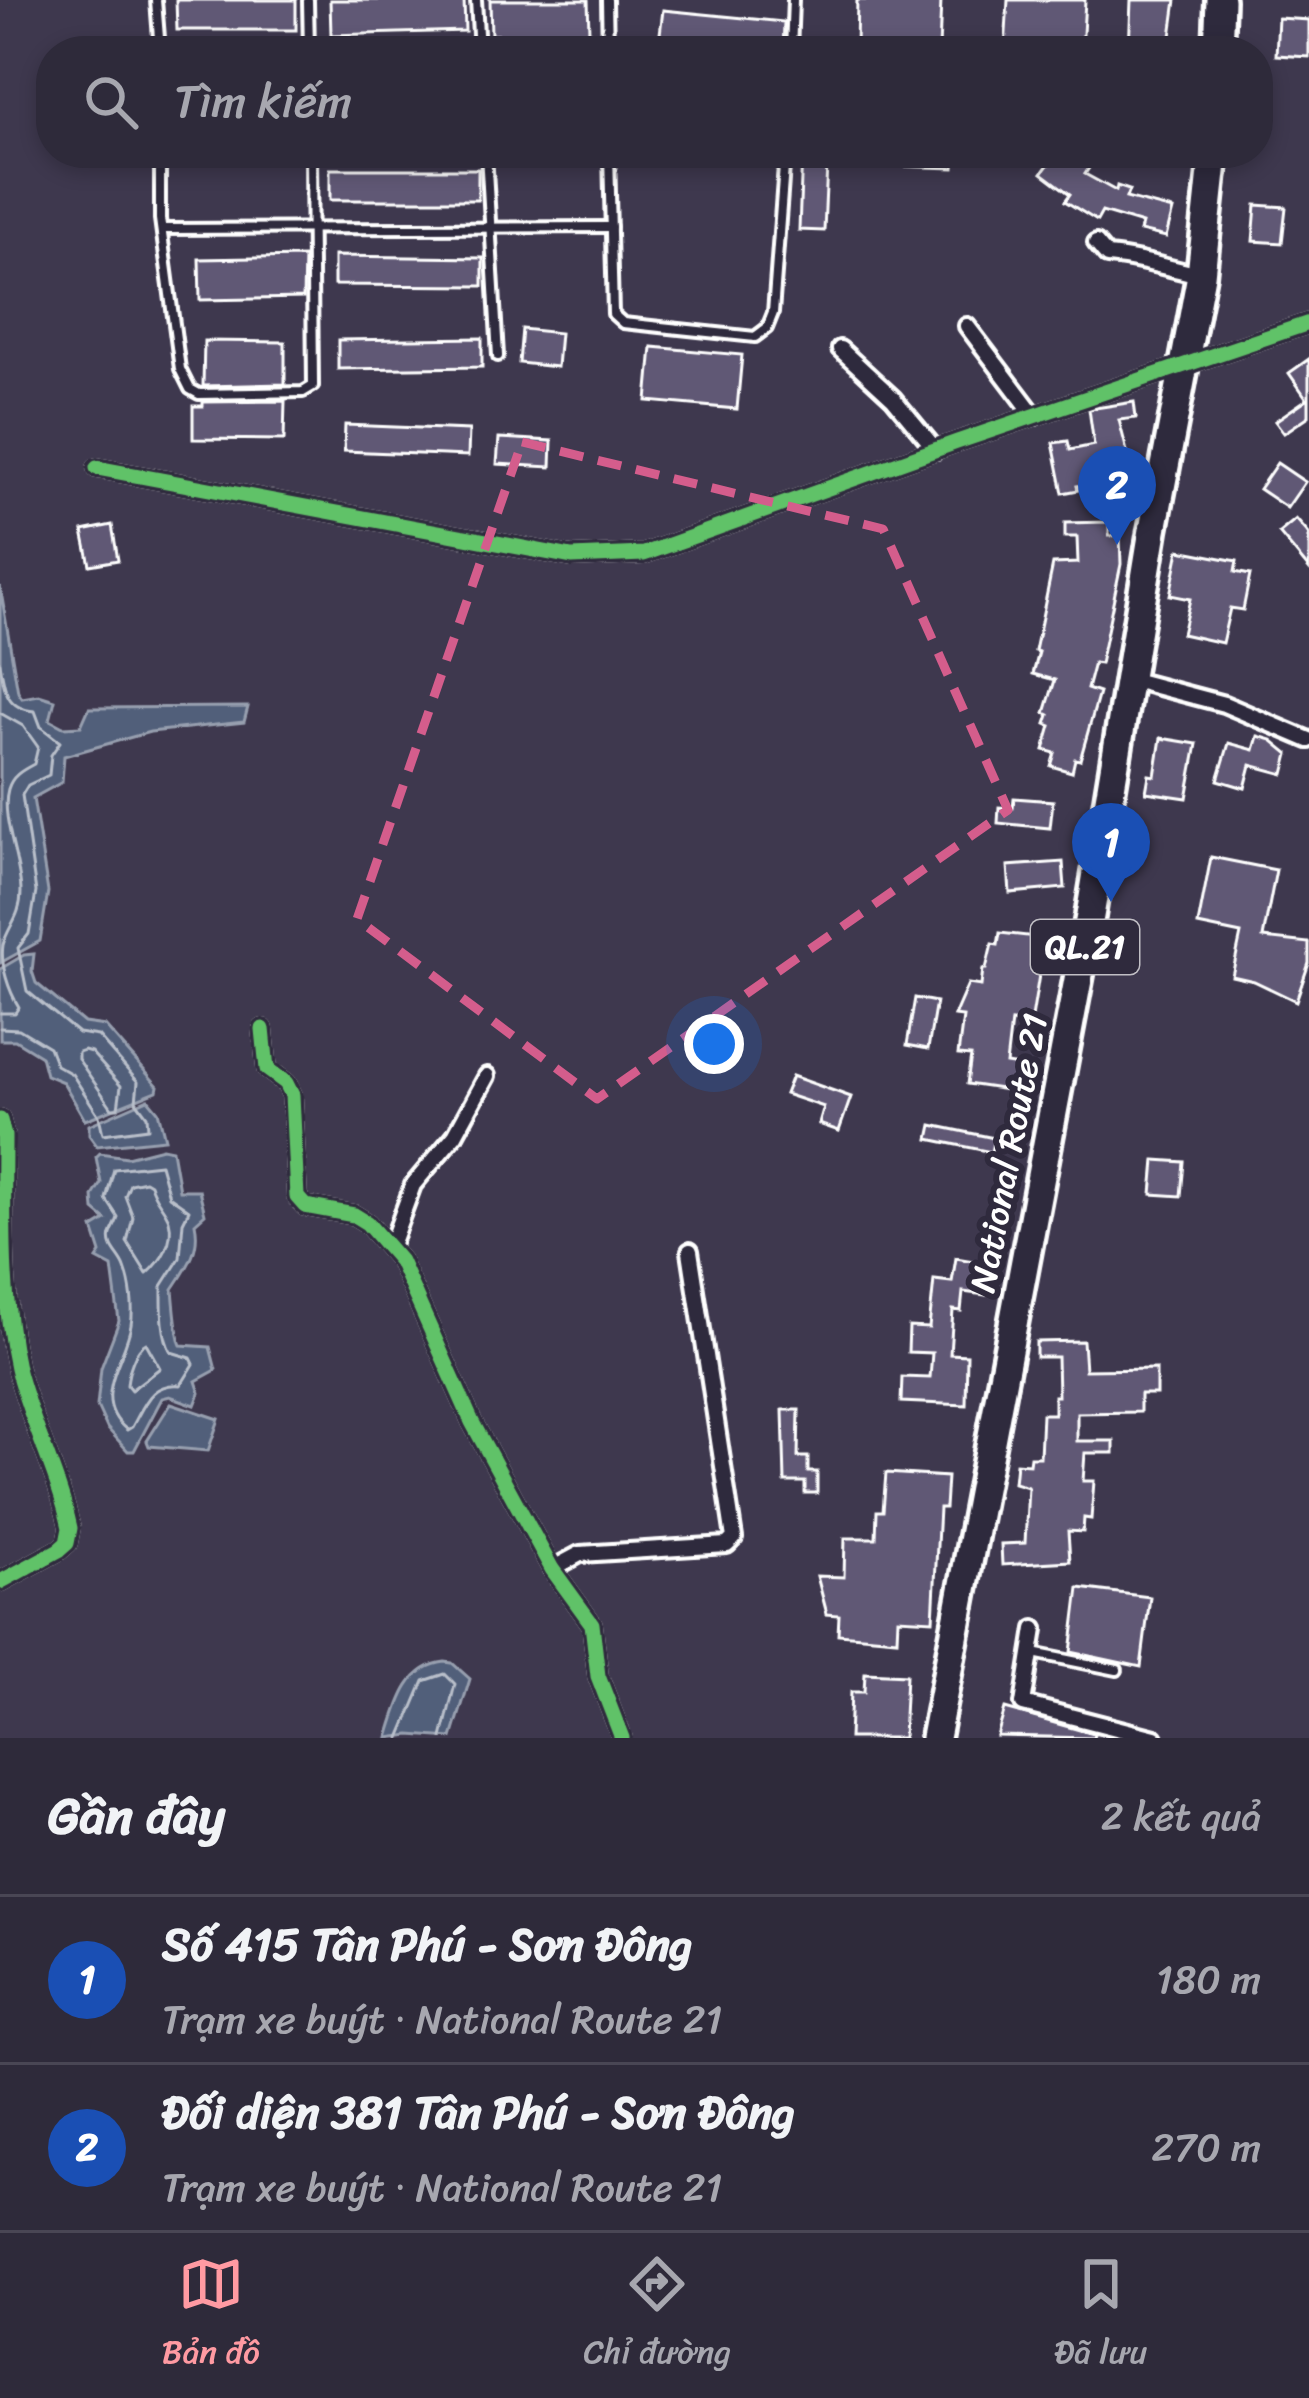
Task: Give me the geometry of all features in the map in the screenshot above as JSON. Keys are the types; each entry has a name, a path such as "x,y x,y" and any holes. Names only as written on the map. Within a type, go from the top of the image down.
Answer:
{"highway":[{"path":"1219,36 1220,0"},
{"name":"National Route 21","path":"935,1738 1090,916 1201,274 1212,168"}],"street":[{"path":"1096,243 1107,256 1201,274"},
{"path":"97,468 572,557 619,558 644,554 1309,323"},
{"path":"967,326 1035,416"},
{"path":"840,350 893,398 936,450"},
{"path":"1129,679 1260,716 1309,740"},
{"path":"263,1029 267,1069 286,1083 292,1095 297,1197 305,1206 353,1215 391,1248 472,1422 552,1569 592,1624 598,1676 622,1738"},
{"path":"391,1248 412,1185 455,1135 487,1076"},
{"path":"0,1120 8,1322 31,1418 70,1534 59,1550 0,1582"},
{"path":"552,1569 580,1555 727,1545 734,1538 690,1251"},
{"path":"1035,1629 1023,1704 1155,1738"}],"lane":[{"path":"157,0 159,36"},
{"path":"308,0 309,36"},
{"path":"476,0 478,36"},
{"path":"607,0 608,36"},
{"path":"792,36 793,0"},
{"path":"160,168 160,219 180,369 183,380 199,394 303,392 313,386 311,168"},
{"path":"487,168 498,356"},
{"path":"609,168 613,314 622,322 755,337 767,328 773,313 784,168"},
{"path":"164,229 611,227"},
{"path":"1031,1653 1117,1670"}],"highlighted area":[{"path":"522,442 883,529 1008,810 597,1099 357,919"}],"water":[{"path":"0,586 18,692 22,698 39,695 55,700 50,720 63,727 81,726 89,708 248,707 244,722 150,732 64,756 62,782 33,798 48,892 40,941 0,963"},
{"path":"34,954 36,983 84,1023 105,1026 158,1086 157,1091 85,1120 63,1082 46,1075 41,1056 15,1040 0,1040 0,969"},
{"path":"148,1099 158,1111 165,1139 97,1146 89,1125"},
{"path":"172,1150 179,1190 199,1190 205,1214 195,1223 194,1250 173,1289 180,1341 181,1345 210,1347 216,1370 196,1381 200,1393 195,1405 170,1396 162,1398 134,1451 128,1451 107,1428 97,1406 101,1368 119,1321 112,1267 97,1259 101,1253 93,1228 106,1220 94,1210 93,1196 101,1183 96,1157 100,1153 127,1157"},
{"path":"171,1403 219,1419 208,1451 149,1446 147,1441"},
{"path":"445,1662 470,1679 452,1738 388,1738 413,1679"}],"building":[{"path":"176,0 296,0 296,30 177,30"},
{"path":"330,0 464,0 465,31 331,35"},
{"path":"490,0 588,0 589,32 491,35"},
{"path":"857,0 941,0 940,36 856,36"},
{"path":"1008,0 1085,0 1083,36 1006,36"},
{"path":"1131,0 1176,0 1171,36 1130,36"},
{"path":"663,10 784,22 784,36 660,36"},
{"path":"1278,18 1309,20 1309,57 1276,55"},
{"path":"801,168 827,168 824,231 799,230"},
{"path":"1046,168 1089,168 1085,174 1116,191 1117,186 1129,190 1126,198 1173,210 1166,237 1140,231 1142,224 1102,212 1097,221 1065,201 1070,194 1042,173"},
{"path":"330,169 478,169 478,200 330,200"},
{"path":"1256,205 1286,207 1282,243 1253,241"},
{"path":"334,256 483,258 483,286 334,285"},
{"path":"304,257 303,298 200,300 199,259"},
{"path":"522,329 560,333 557,367 519,363"},
{"path":"482,338 482,367 338,369 338,340"},
{"path":"204,341 285,342 285,384 203,386"},
{"path":"652,347 742,355 737,409 647,401"},
{"path":"1309,359 1309,416 1284,433 1275,421 1307,399 1289,373"},
{"path":"285,401 284,440 193,439 193,406"},
{"path":"1134,402 1136,418 1119,420 1133,475 1063,493 1053,443 1068,441 1070,450 1094,445 1089,409"},
{"path":"345,425 469,430 468,456 344,451"},
{"path":"499,438 552,441 551,467 497,464"},
{"path":"1277,463 1305,482 1287,508 1259,489"},
{"path":"1296,519 1309,534 1309,569 1279,533"},
{"path":"1109,522 1109,536 1120,536 1121,564 1100,664 1094,663 1087,689 1099,693 1080,760 1075,759 1072,772 1051,766 1055,753 1044,750 1051,726 1046,724 1049,715 1045,713 1055,680 1033,674 1039,652 1035,651 1053,564 1078,563 1077,537 1065,537 1065,523"},
{"path":"112,525 118,560 90,565 83,531"},
{"path":"1179,550 1237,561 1235,572 1250,575 1243,610 1230,608 1222,643 1182,634 1190,599 1170,595"},
{"path":"1258,736 1289,754 1284,774 1251,765 1245,788 1218,780 1229,743 1254,750"},
{"path":"1161,738 1197,744 1187,798 1146,792 1149,775 1155,776"},
{"path":"1014,798 1053,801 1050,828 998,823 999,807 1013,808"},
{"path":"1211,857 1276,870 1263,938 1309,943 1309,963 1296,1001 1232,976 1241,934 1198,925"},
{"path":"1063,862 1065,888 1010,893 1008,866"},
{"path":"1000,933 1045,938 1031,1024 1011,1022 1006,1064 1025,1067 1021,1092 967,1084 971,1056 958,1055 963,1017 954,1016 968,984 981,986 983,969"},
{"path":"915,998 936,1002 928,1049 907,1045"},
{"path":"792,1076 851,1097 839,1131 819,1124 824,1107 785,1094"},
{"path":"932,1125 994,1138 991,1152 929,1139"},
{"path":"1155,1160 1184,1162 1181,1196 1152,1194"},
{"path":"956,1258 991,1264 986,1295 963,1292 961,1311 953,1310 950,1354 967,1355 966,1405 901,1402 902,1377 930,1378 932,1353 908,1352 909,1327 929,1328 934,1280 952,1282"},
{"path":"1083,1341 1085,1370 1156,1369 1156,1394 1140,1394 1140,1412 1077,1413 1077,1441 1114,1441 1114,1453 1085,1453 1083,1481 1094,1481 1091,1519 1084,1518 1083,1532 1068,1531 1070,1561 1002,1565 1001,1544 1025,1543 1028,1487 1014,1483 1016,1463 1029,1464 1030,1457 1040,1457 1042,1414 1054,1414 1054,1396 1058,1396 1057,1357 1036,1357 1036,1342"},
{"path":"783,1410 799,1410 798,1457 808,1457 808,1472 817,1472 817,1493 805,1493 805,1482 785,1482"},
{"path":"886,1473 947,1477 945,1508 939,1508 933,1620 898,1618 897,1639 838,1634 839,1615 827,1614 817,1576 844,1577 845,1538 876,1538"},
{"path":"1079,1588 1150,1597 1141,1667 1071,1652"},
{"path":"865,1673 906,1675 903,1738 849,1738 851,1692 864,1692"},
{"path":"1005,1709 1094,1734 1093,1738 997,1736"}],"cycle path":[{"path":"97,468 572,557 644,554 1309,323"},
{"path":"263,1029 267,1069 286,1083 292,1095 297,1197 305,1206 354,1215 367,1223 400,1261 472,1422 552,1569 592,1624 598,1676 622,1738"},
{"path":"0,1120 12,1339 23,1388 70,1528 67,1543 59,1550 0,1582"}],"place":[{"name":"Đối diện 381 Tân Phú - Sơn Đông","path":"1117,545"},
{"name":"Số 415 Tân Phú - Sơn Đông","path":"1111,902"}]}
